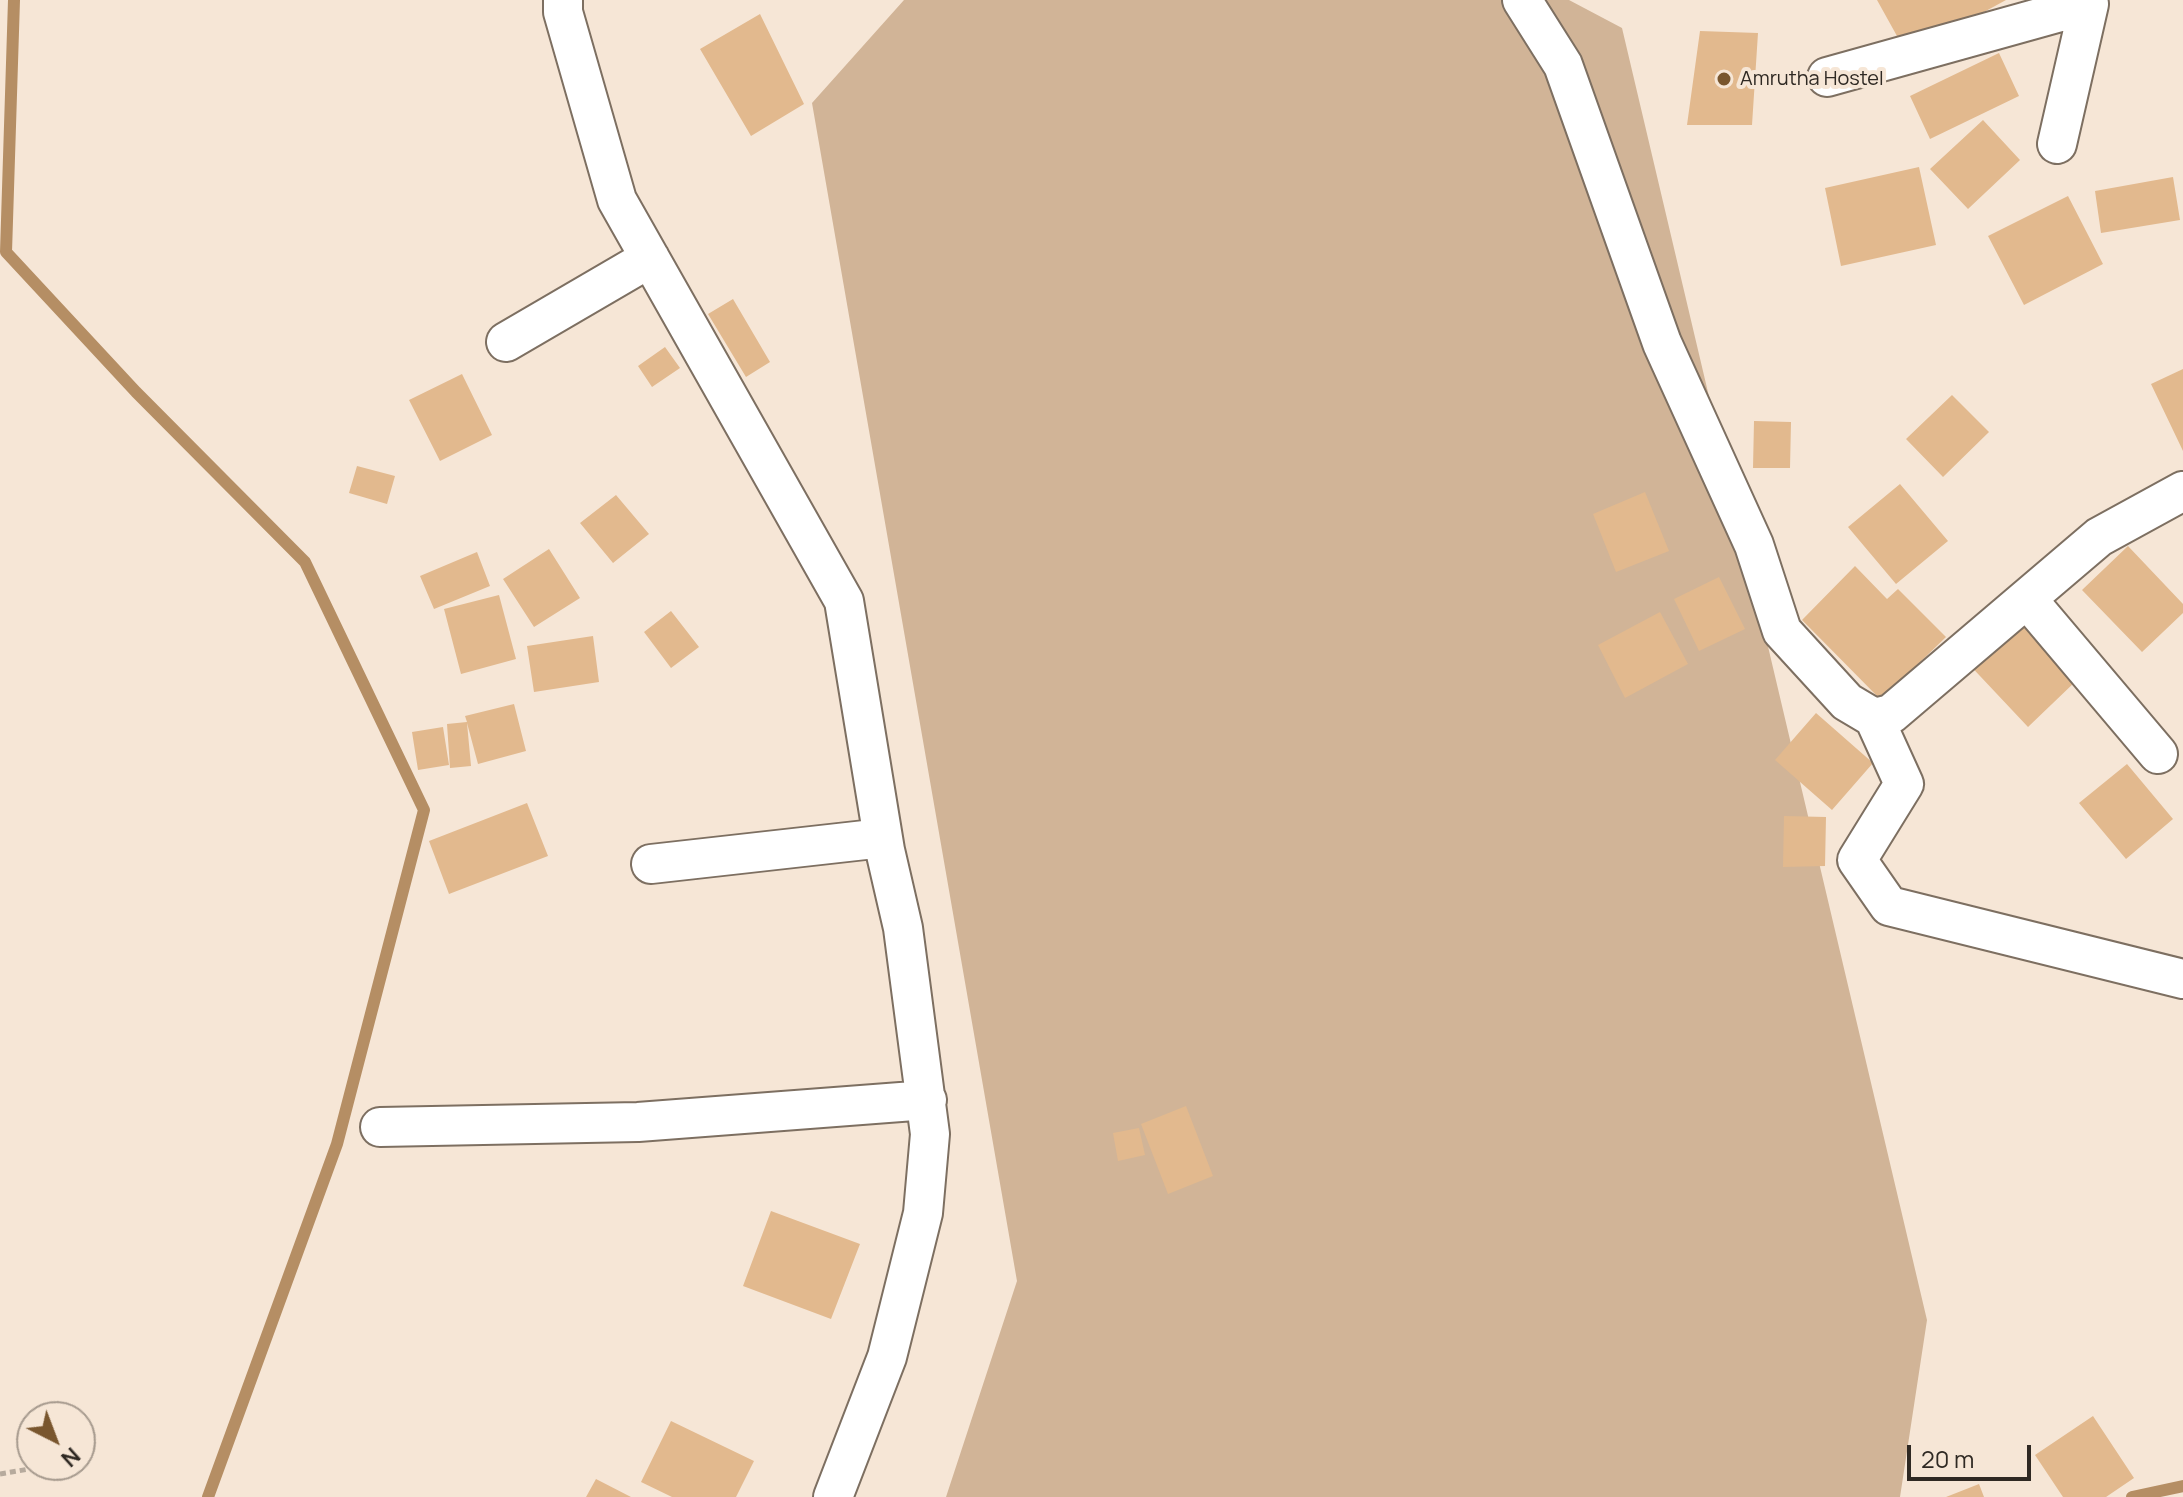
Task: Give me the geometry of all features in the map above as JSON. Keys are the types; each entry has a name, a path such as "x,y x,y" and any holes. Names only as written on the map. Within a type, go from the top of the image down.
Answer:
{"street":[{"path":"563,0 563,12 617,200 844,601 883,838 903,928 930,1134 923,1213 887,1357 833,1497"},
{"path":"1522,0 1563,65 1662,343 1754,545 1782,631 1847,702 1874,718 1904,784 1857,860 1889,906 2183,979"},
{"path":"1827,77 2092,1 2057,144"},
{"path":"506,342 650,258"},
{"path":"1874,718 1891,714 2099,537 2183,491"},
{"path":"2027,599 2158,754"},
{"path":"651,864 883,838"},
{"path":"380,1127 638,1122 927,1100"}],"shaded area":[{"path":"904,0 1569,0 1622,28 1927,1320 1900,1497 946,1497 1017,1281 812,103"}],"building":[{"path":"1877,0 2006,0 1907,54"},
{"path":"760,14 804,104 751,136 700,49"},
{"name":"Amrutha Hostel","path":"1700,31 1758,33 1752,125 1687,125"},
{"path":"1999,53 2019,96 1930,139 1910,96"},
{"path":"1983,120 2020,160 1968,209 1930,169"},
{"path":"1919,167 1936,245 1841,266 1825,188"},
{"path":"2173,177 2180,220 2101,233 2095,191"},
{"path":"2068,196 2103,264 2024,305 1988,236"},
{"path":"733,299 770,362 746,377 708,314"},
{"path":"665,347 680,368 652,387 638,366"},
{"path":"2183,369 2183,451 2151,384"},
{"path":"462,374 492,435 440,461 409,400"},
{"path":"1952,395 1989,432 1943,477 1906,439"},
{"path":"1754,421 1791,422 1790,468 1753,468"},
{"path":"357,466 395,476 387,504 349,493"},
{"path":"1900,484 1948,541 1896,584 1848,527"},
{"path":"1645,492 1669,551 1616,572 1593,514"},
{"path":"616,495 649,534 613,563 580,523"},
{"path":"2128,546 2183,604 2183,613 2142,652 2082,590"},
{"path":"549,549 580,598 534,627 503,579"},
{"path":"477,552 490,586 434,609 420,576"},
{"path":"1855,566 1887,599 1898,589 1946,637 1881,700 1802,620"},
{"path":"1719,577 1745,629 1699,651 1674,599"},
{"path":"499,595 516,659 461,674 444,609"},
{"path":"671,611 699,647 671,668 644,632"},
{"path":"1660,612 1688,664 1625,698 1598,645"},
{"path":"2012,614 2076,681 2028,727 1964,659"},
{"path":"593,636 599,682 534,692 527,646"},
{"path":"514,704 526,751 478,764 467,723 471,766 450,768 447,724 467,722 465,716"},
{"path":"1816,713 1873,763 1832,810 1775,760"},
{"path":"443,727 449,765 418,770 412,732"},
{"path":"2127,764 2173,819 2126,859 2079,803"},
{"path":"527,803 548,856 449,894 429,841"},
{"path":"1784,816 1826,817 1825,866 1783,867"},
{"path":"1186,1106 1213,1176 1168,1194 1141,1124"},
{"path":"1139,1128 1145,1155 1118,1161 1113,1133"},
{"path":"771,1211 860,1244 831,1319 743,1286"},
{"path":"2093,1416 2134,1478 2106,1497 2063,1497 2035,1455"},
{"path":"671,1421 754,1461 736,1497 672,1497 641,1482"},
{"path":"596,1479 631,1497 586,1497"},
{"path":"1979,1484 1984,1497 1946,1497"}],"waterway":[{"path":"14,0 6,252 136,392 305,562 424,810 337,1144 208,1497"},
{"path":"2132,1497 2183,1486"}],"place":[{"name":"Amrutha Hostel","path":"1724,79"}]}
